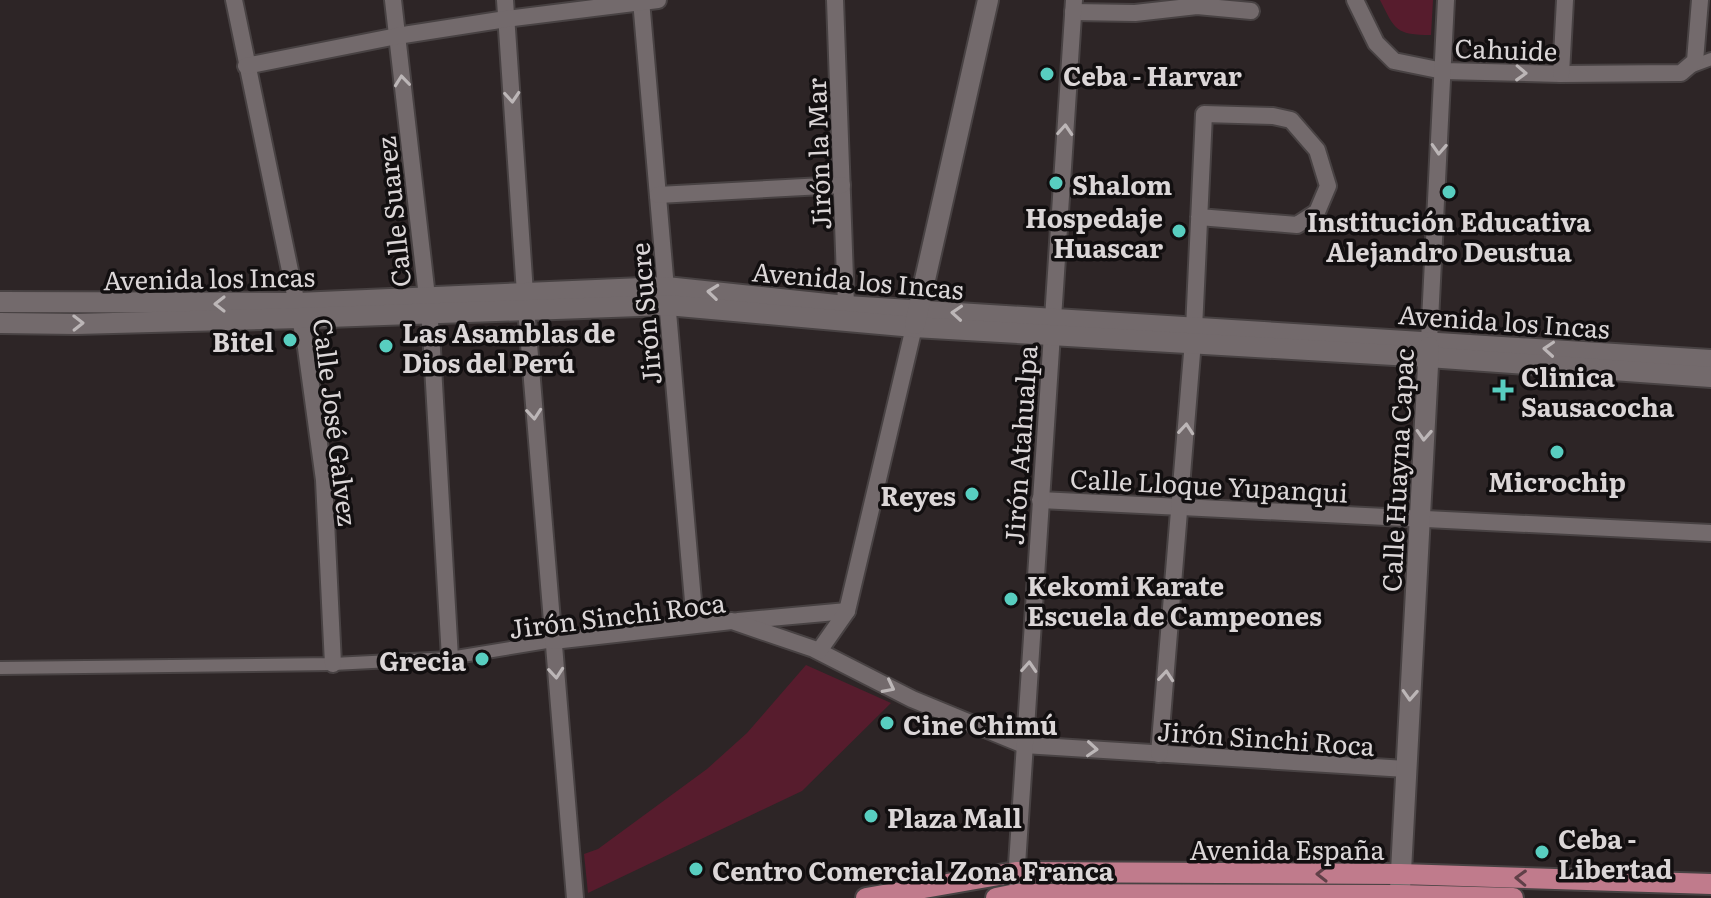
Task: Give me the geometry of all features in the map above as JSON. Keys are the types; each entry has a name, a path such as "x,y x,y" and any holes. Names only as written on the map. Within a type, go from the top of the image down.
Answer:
{"main road":[{"name":"Avenida España","path":"866,898 1016,872 1400,889 1513,898"},
{"name":"Avenida España","path":"1009,897 1711,884"}],"street":[{"name":"Calle José Galvez","path":"234,0 299,311 324,480 333,664"},
{"name":"Calle Suarez","path":"393,0 428,305 450,658"},
{"path":"505,0 525,301 575,898"},
{"name":"Jirón la Mar","path":"835,0 846,306"},
{"path":"819,651 847,611 988,0"},
{"name":"Cahuide","path":"1355,0 1376,43 1394,61 1443,71 1672,74 1690,67"},
{"name":"Calle Huayna Capac","path":"1400,889 1446,0"},
{"path":"1561,74 1565,0"},
{"path":"1690,67 1697,54 1700,0"},
{"path":"246,66 397,36 647,1"},
{"name":"Jirón Sucre","path":"647,1 658,195 695,624"},
{"path":"1074,6 1135,13 1197,6 1251,11"},
{"name":"Jirón Atahualpa","path":"1009,897 1016,872 1074,6"},
{"path":"1690,67 1711,59"},
{"path":"1159,754 1193,336 1204,114 1273,116 1291,120 1317,150 1328,186 1317,212 1297,225 1199,217"},
{"path":"658,195 842,185"},
{"name":"Avenida los Incas","path":"667,296 1051,328 1428,349 1711,360"},
{"name":"Avenida los Incas","path":"0,323 76,324 299,311 667,296 846,306 916,319"},
{"name":"Avenida los Incas","path":"0,302 299,311"},
{"name":"Avenida los Incas","path":"1428,349 1711,377"},
{"name":"Calle Lloque Yupanqui","path":"1040,500 1711,533"},
{"path":"732,621 847,611"},
{"name":"Jirón Sinchi Roca","path":"0,668 333,664 450,658 553,641 732,621 819,651 912,699 1024,745 1406,769"}],"shaded area":[{"path":"1380,0 1433,0 1431,35 1410,34 1398,29"},
{"path":"806,665 891,703 802,791 588,893 584,854 598,849 707,769 747,733"}],"place":[{"name":"Ceba - Harvar","path":"1047,74"},
{"name":"Shalom","path":"1056,183"},
{"name":"Institución Educativa Alejandro Deustua","path":"1449,192"},
{"name":"Hospedaje Huascar","path":"1179,231"},
{"name":"Bitel","path":"290,340"},
{"name":"Las Asamblas de Dios del Perú","path":"386,346"},
{"name":"Clinica Sausacocha","path":"1503,390"},
{"name":"Microchip","path":"1557,452"},
{"name":"Reyes","path":"972,494"},
{"name":"Kekomi Karate Escuela de Campeones","path":"1011,599"},
{"name":"Grecia","path":"482,659"},
{"name":"Cine Chimú","path":"887,723"},
{"name":"Plaza Mall","path":"871,816"},
{"name":"Ceba - Libertad","path":"1542,852"},
{"name":"Centro Comercial Zona Franca","path":"696,869"}]}
